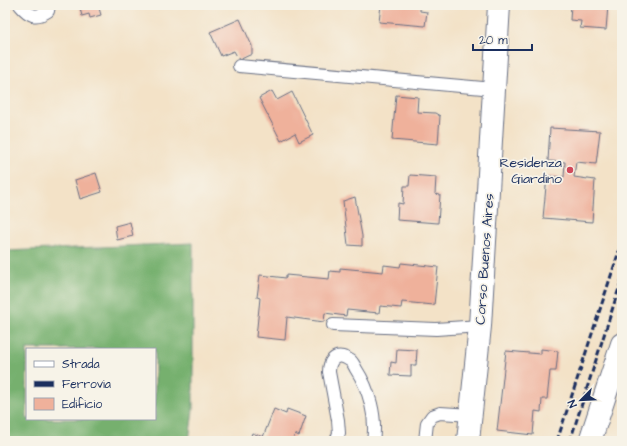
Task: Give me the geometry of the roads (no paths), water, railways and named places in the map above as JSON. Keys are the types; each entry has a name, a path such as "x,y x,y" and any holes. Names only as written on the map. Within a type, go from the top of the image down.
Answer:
{"street":[{"name":"Corso Buenos Aires","path":"468,441 480,326 498,5"},
{"path":"590,441 622,344"}],"lane":[{"path":"20,5 32,16 41,16 48,12 49,5"},
{"path":"239,66 494,89"},
{"path":"333,325 436,329 480,326"},
{"path":"336,441 339,433 338,420 329,365 336,357 342,356 351,361 362,378 372,407 373,441"},
{"path":"425,441 427,423 432,416 440,412 471,415"}],"railway":[{"path":"557,441 622,242"},
{"path":"570,441 622,279"}],"place":[{"name":"Residenza Giardino","path":"570,170"}]}
